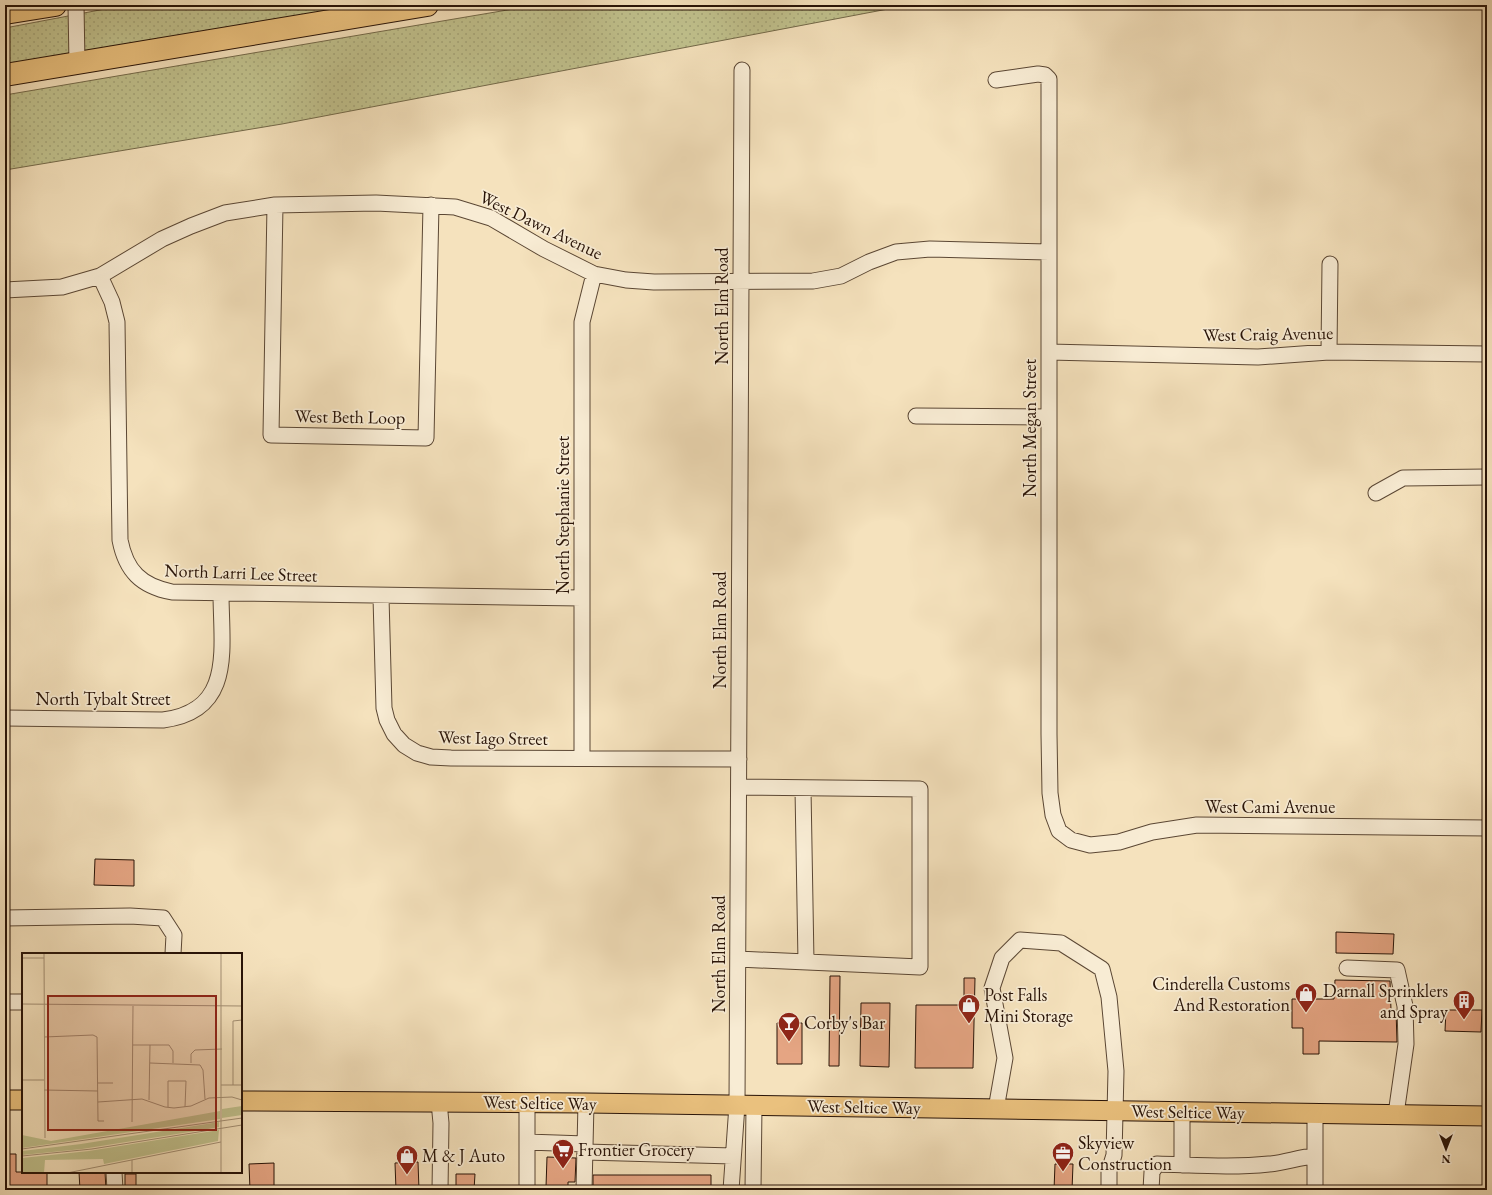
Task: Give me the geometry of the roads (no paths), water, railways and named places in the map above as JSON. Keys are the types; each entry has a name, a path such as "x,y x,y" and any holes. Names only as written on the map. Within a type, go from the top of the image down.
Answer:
{"highway":[{"path":"5,13 55,5"},
{"path":"5,75 428,5"}],"main road":[{"path":"5,1100 22,1100"},
{"name":"West Seltice Way","path":"242,1101 586,1103 1487,1116"}],"street":[{"path":"76,5 77,64"},
{"name":"North Elm Road","path":"731,1190 733,1156 746,1106 738,960 740,787 742,70"},
{"name":"North Megan Street","path":"996,80 1038,74 1045,75 1049,79 1050,793 1053,815 1059,831"},
{"name":"West Dawn Avenue","path":"5,290 62,287 100,276 162,239 190,226 225,213 274,205 376,203 455,207 491,218 544,249 594,274 626,280 654,282 813,281 841,276 869,262 896,252 930,249 1049,252"},
{"name":"West Beth Loop","path":"274,205 271,435 426,438 431,205"},
{"path":"1329,352 1330,264"},
{"name":"North Stephanie Street","path":"582,758 582,322 594,274"},
{"name":"North Larri Lee Street","path":"100,276 112,302 117,322 119,526 122,552 136,576 157,589 172,592 381,597 582,598"},
{"name":"West Craig Avenue","path":"1049,352 1258,356 1329,352 1487,354"},
{"path":"916,416 1049,417"},
{"path":"1376,493 1403,478 1487,477"},
{"name":"North Tybalt Street","path":"5,718 163,720 186,715 207,700 220,676 221,593"},
{"name":"West Iago Street","path":"381,597 384,708 394,734 404,745 417,753 431,757 739,760"},
{"path":"738,960 920,967 920,789 803,789 740,787"},
{"path":"803,789 806,962"},
{"name":"West Cami Avenue","path":"1059,831 1071,840 1090,845 1119,842 1152,832 1197,825 1487,828"},
{"path":"5,918 130,916 163,918 174,935 174,953"},
{"path":"996,1109 1005,1058 992,988 1002,958 1020,940 1061,943 1102,969 1109,996 1114,1052 1115,1111 1114,1155 1109,1171 1109,1190"},
{"path":"1347,968 1397,970 1405,1006 1406,1044 1396,1114"},
{"path":"5,1002 22,1002"},
{"path":"439,1102 440,1190"},
{"path":"527,1103 527,1190"},
{"path":"584,1190 586,1103"},
{"path":"746,1106 753,1190"},
{"path":"1182,1112 1182,1165"},
{"path":"1315,1113 1315,1190"},
{"path":"527,1142 585,1148 733,1156"},
{"path":"1151,1190 1152,1172 1154,1166 1157,1164 1248,1166 1272,1164 1299,1157 1315,1156"},
{"path":"114,1173 115,1190"}],"place":[{"name":"Cinderella Customs And Restoration","path":"1306,1014"},
{"name":"Darnall Sprinklers and Spray","path":"1464,1020"},
{"name":"Post Falls Mini Storage","path":"969,1024"},
{"name":"Corby's Bar","path":"789,1042"},
{"name":"Frontier Grocery","path":"563,1170"},
{"name":"Skyview Construction","path":"1063,1172"},
{"name":"M & J Auto","path":"407,1176"}]}
